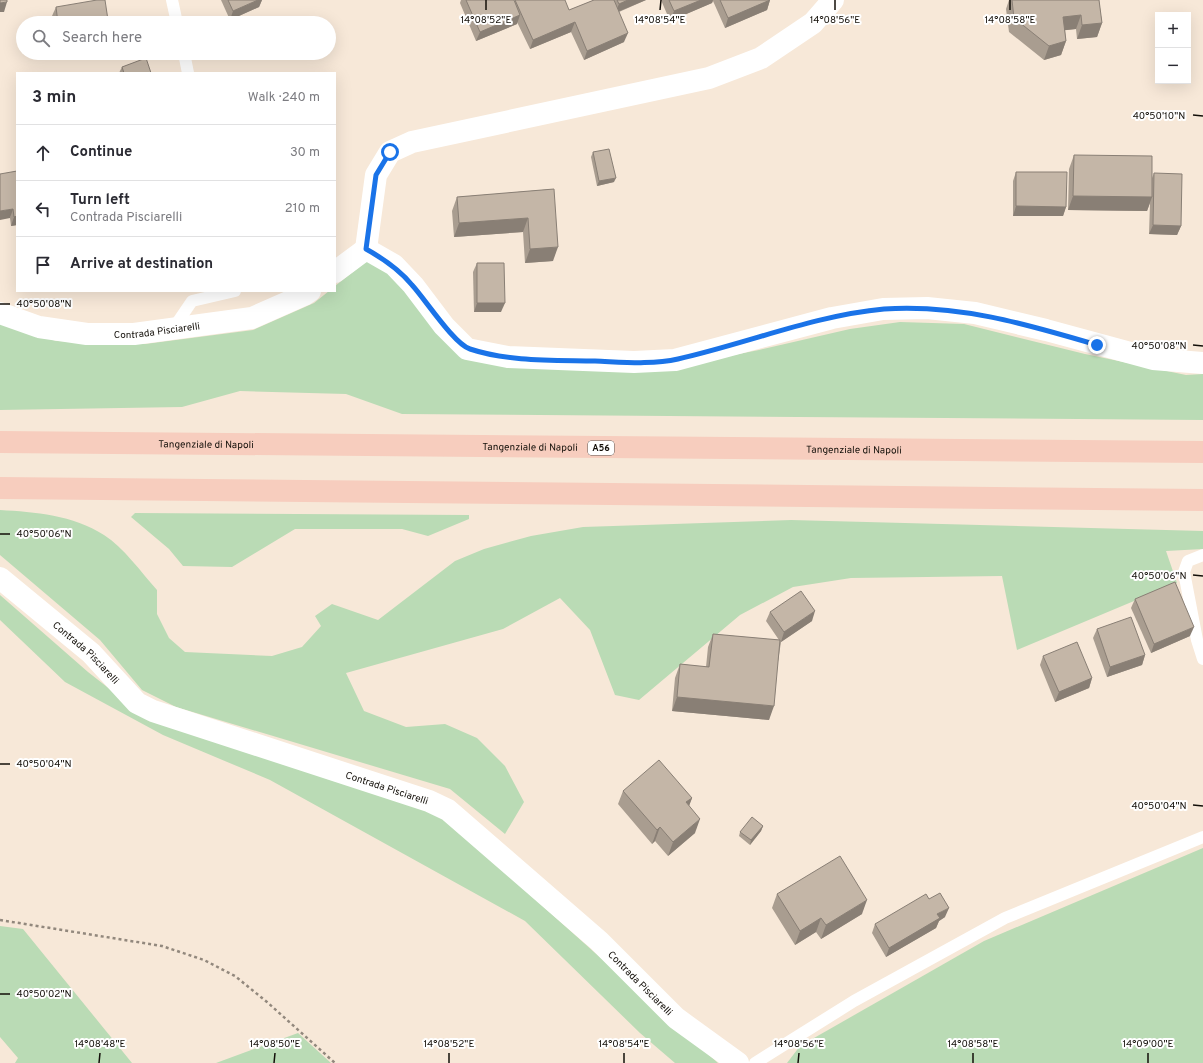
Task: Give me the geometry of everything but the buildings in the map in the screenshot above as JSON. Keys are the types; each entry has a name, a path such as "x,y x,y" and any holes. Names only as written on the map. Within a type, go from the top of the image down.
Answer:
{"highway":[{"name":"Tangenziale di Napoli","path":"0,442 1203,452"},
{"path":"0,488 1203,500"}],"street":[{"path":"336,271 366,249 376,175 390,152 412,142 709,78 761,58 813,23 833,0"},
{"path":"366,249 394,265 413,285 444,326 467,349 508,357 634,362 675,360 832,318 883,309 927,308 975,313 1046,330 1153,359 1203,363"},
{"name":"Contrada Pisciarelli","path":"0,313 39,327 87,334 134,334 252,318 308,292"},
{"name":"Contrada Pisciarelli","path":"0,578 91,653 137,703 153,711 421,799 448,810 599,941 676,1018 738,1063"}],"lane":[{"path":"172,0 175,16"},
{"path":"185,60 188,72"},
{"path":"173,329 192,301 231,292"},
{"path":"1203,555 1188,561 1184,572 1197,640 1203,659"},
{"path":"755,1063 854,1001 1005,918 1203,837"}],"path":[{"path":"0,920 162,946 204,960 240,980 335,1063"}],"green space":[{"path":"367,261 390,274 467,358 657,370 759,350 850,329 900,322 964,324 1085,354 1186,375 1203,374 1203,420 402,414 346,394 240,391 182,407 0,410 0,322 56,341 145,344 253,330 314,303 328,292 336,292 336,285"},
{"path":"0,510 27,512 67,519 92,528 111,540 125,553 157,590 157,614 169,638 185,652 272,656 302,647 321,626 315,616 332,604 378,620 455,561 484,549 531,536 583,527 791,520 1203,531 1203,549 1166,551 1177,583 1017,650 1002,576 851,578 793,587 740,615 639,700 615,695 590,630 560,598 503,629 346,673 364,711 406,727 445,724 477,738 505,766 524,802 505,834 450,789 176,707 142,690 100,640 0,555"},
{"path":"135,513 469,515 469,519 428,536 402,529 295,529 232,567 183,566 169,549 131,517"},
{"path":"0,595 88,672 139,712 424,808 450,823 718,1063 675,1063 640,1033 525,921 270,780 163,735 65,682 0,620"},
{"path":"1203,848 1203,1063 787,1063 800,1046 984,941"},
{"path":"0,926 23,929 132,1063 15,1063 18,1058 0,1037"},
{"path":"298,1033 331,1063 216,1063"}],"route":[{"path":"390,152 376,175 366,249 394,265 413,285 444,326 467,349 508,357 634,362 675,360 832,318 883,309 927,308 975,313 1046,330 1097,345"}]}
